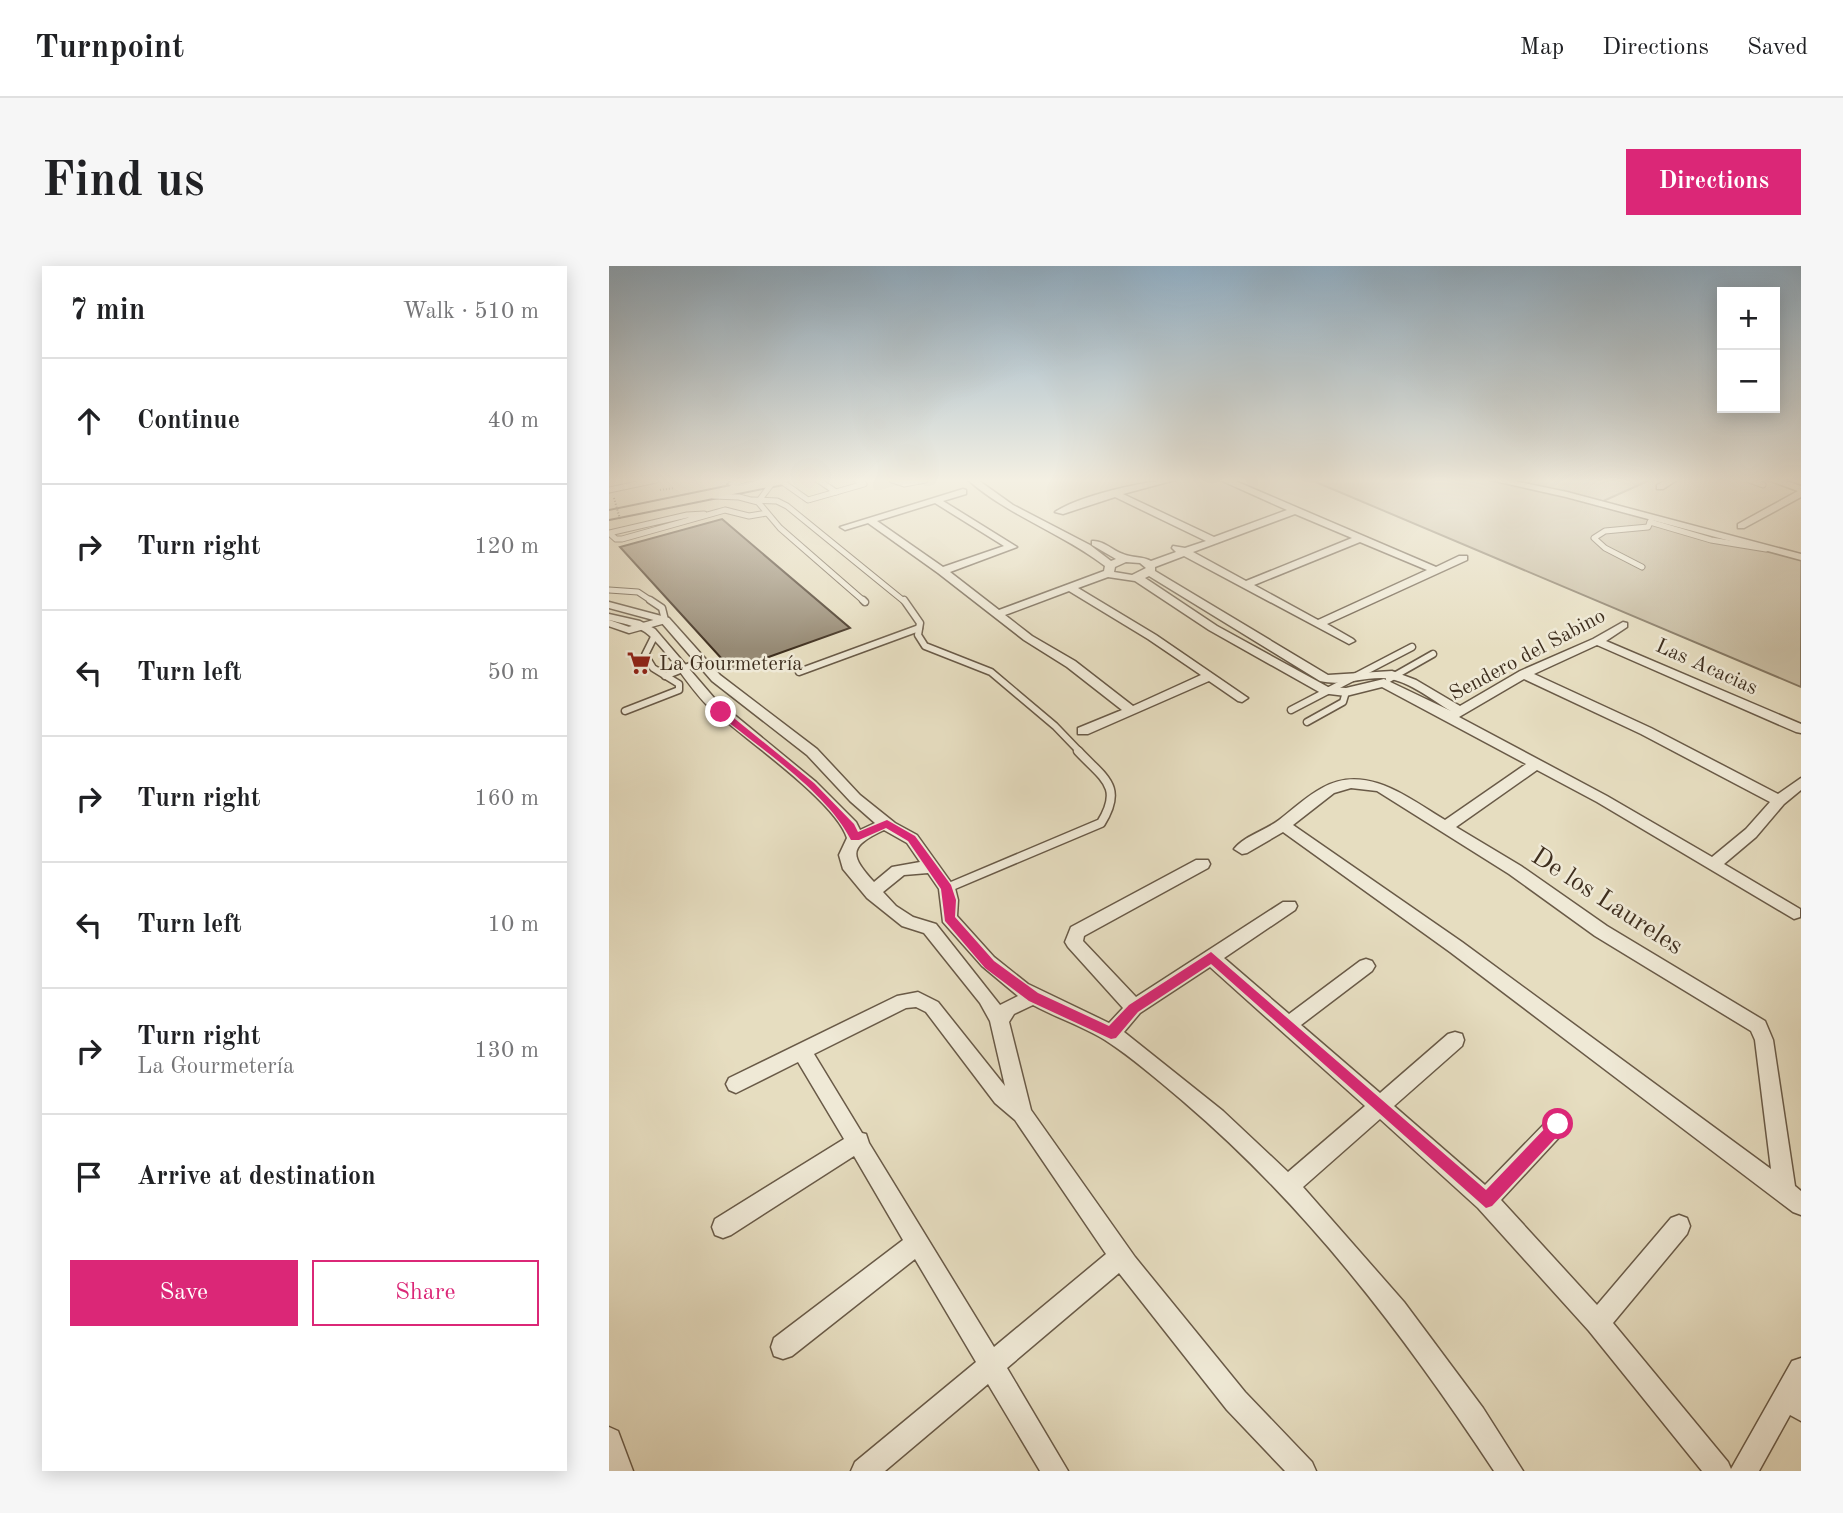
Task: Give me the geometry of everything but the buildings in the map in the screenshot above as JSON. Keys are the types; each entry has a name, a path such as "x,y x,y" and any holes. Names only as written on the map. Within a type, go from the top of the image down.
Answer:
{"street":[{"path":"893,536 1028,638 1071,664 1130,710"},
{"path":"942,571 1012,547 995,536"},
{"path":"1066,536 1086,547 1112,572"},
{"path":"1083,536 1144,569 1324,678 1345,687"},
{"path":"1210,536 1214,538"},
{"path":"1000,616 1073,590 1112,572 1144,569 1181,550 1219,536"},
{"path":"1357,536 1437,571"},
{"path":"1719,536 1801,557"},
{"path":"1754,536 1801,548"},
{"path":"1246,585 1361,538"},
{"path":"1181,550 1349,641"},
{"path":"1318,624 1463,558"},
{"path":"1112,572 1124,559"},
{"path":"1144,569 1213,628 1325,690 1389,679 1602,799 1794,913"},
{"path":"1073,590 1242,698"},
{"path":"609,604 665,620 700,662 746,704 812,752 855,798 887,824 912,838 947,888 950,900 949,918 989,964 1033,997 1111,1034 1168,1076 1287,1186 1382,1292 1477,1421 1510,1471"},
{"path":"609,617 651,631 721,712 811,785 851,827 855,838"},
{"name":"Sendero del Sabino","path":"1455,715 1524,674 1597,641 1623,625"},
{"name":"Las Acacias","path":"1597,641 1642,658 1801,729"},
{"path":"1524,674 1646,731 1779,801"},
{"path":"1083,731 1209,676"},
{"path":"1445,827 1537,764"},
{"name":"De los Laureles","path":"1243,849 1283,825 1321,795 1337,786 1359,781 1382,788 1515,870 1601,931 1758,1026 1764,1040 1785,1192"},
{"path":"1713,864 1751,833 1779,801 1801,783"},
{"path":"887,824 855,838 847,855 849,865 890,910 908,922 930,928 986,998 999,1020 1023,1114"},
{"path":"1283,825 1455,947 1801,1205"},
{"path":"1134,1008 1074,942 1077,932 1202,864"},
{"path":"873,894 890,873 908,867 932,867"},
{"path":"1111,1034 1134,1008 1289,906"},
{"path":"1211,957 1486,1200 1597,1323 1719,1471"},
{"path":"1288,1025 1366,966"},
{"path":"999,1020 1008,1009 1033,997"},
{"path":"736,1084 903,1001 918,999 932,1007 1002,1097 1023,1114 1121,1257 1236,1401 1303,1471"},
{"path":"1287,1186 1455,1040"},
{"path":"802,1051 859,1141 1055,1471"},
{"path":"1486,1200 1558,1124"},
{"path":"723,1227 859,1141"},
{"path":"1597,1323 1679,1226"},
{"path":"783,1347 919,1242"},
{"path":"864,1471 1121,1257"},
{"path":"1744,1471 1794,1402 1801,1370"},
{"path":"609,1440 620,1471"}],"lane":[{"path":"789,536 865,603"},
{"path":"825,536 904,600 920,623 918,635 925,646 991,672 1055,726 1110,785 1112,805 1101,822 947,888"},
{"path":"1597,536 1594,538 1605,548 1642,567"},
{"path":"609,590 638,592 662,608 665,620 651,631 645,655 653,668 679,684 679,690 625,712"},
{"path":"609,623 627,630 651,631"},
{"path":"799,672 919,628"},
{"path":"1307,722 1343,702 1345,687 1412,647"},
{"path":"1389,679 1433,654"},
{"path":"665,676 700,662"},
{"path":"1291,710 1325,690"}],"shaded area":[{"path":"1444,536 1733,536 1801,554 1801,687"}],"place":[{"name":"La Gourmetería","path":"639,663"}],"route":[{"path":"721,712 811,785 851,827 855,838 887,824 912,838 947,888 950,900 949,918 989,964 1033,997 1111,1034 1134,1008 1211,957 1486,1200 1558,1124"}]}
